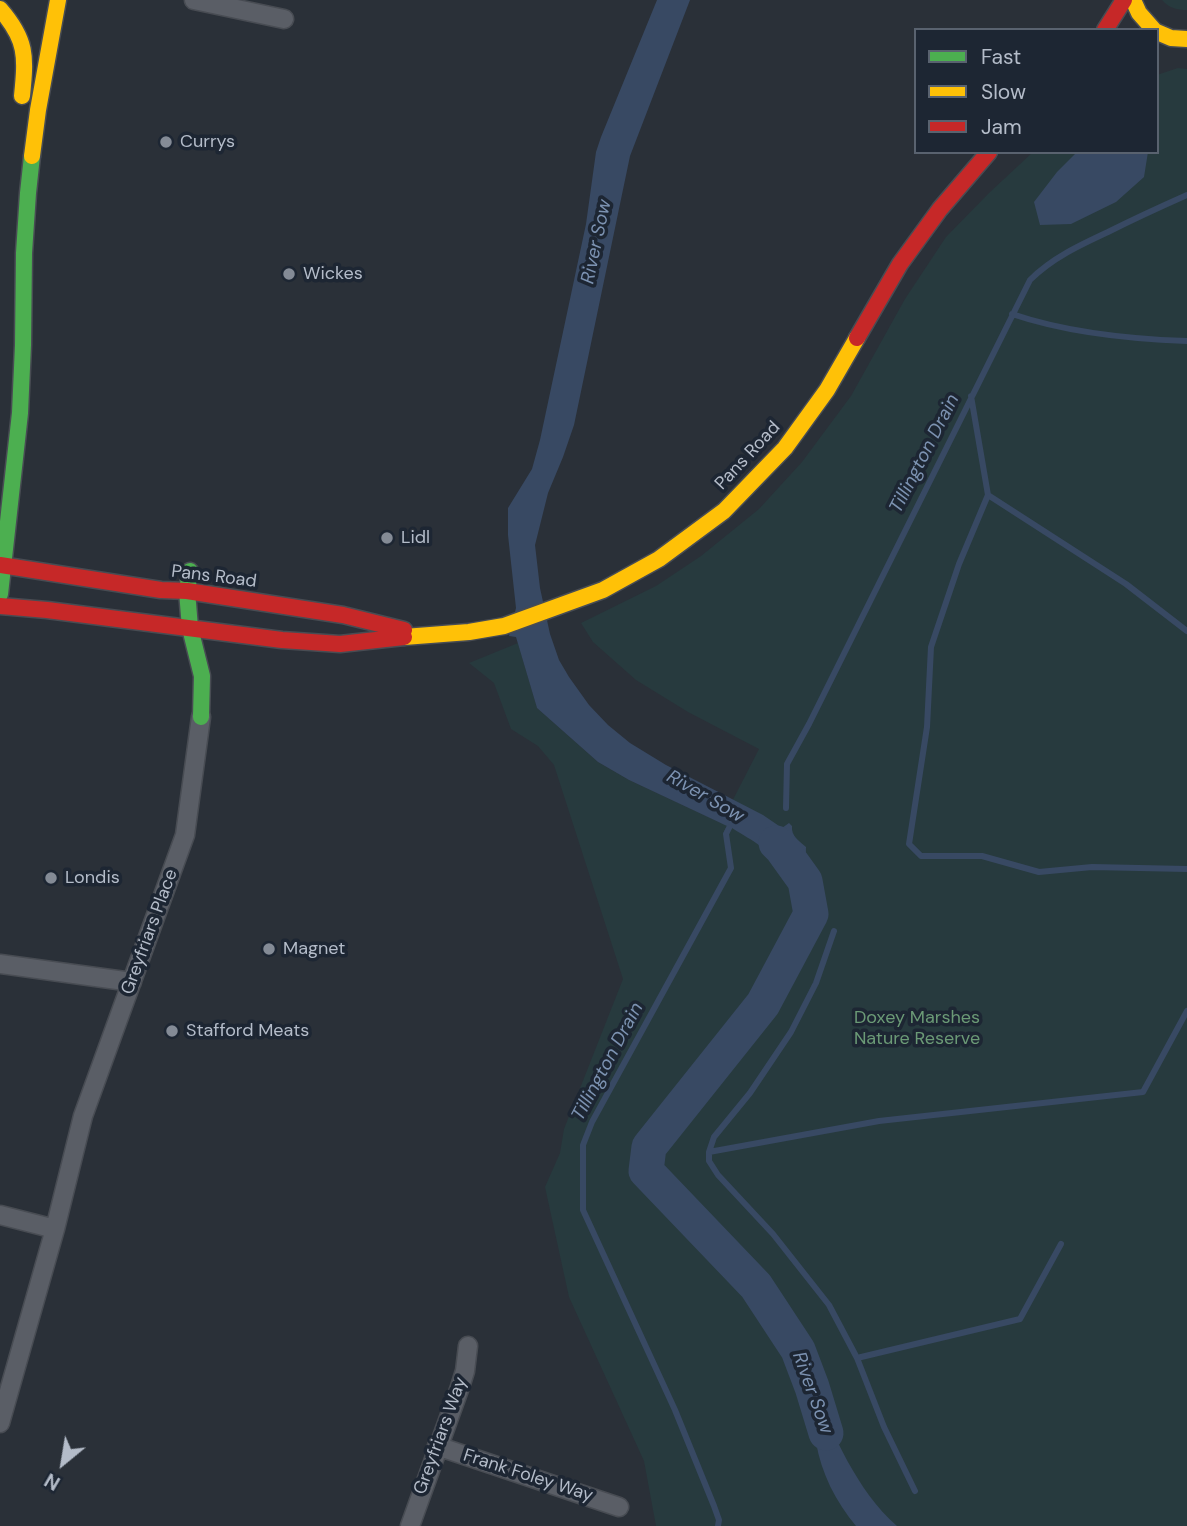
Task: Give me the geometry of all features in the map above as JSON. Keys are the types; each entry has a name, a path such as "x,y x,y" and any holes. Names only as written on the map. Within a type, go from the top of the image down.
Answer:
{"main road":[{"path":"0,594 20,413 28,192 38,110 58,0"},
{"path":"1106,28 1124,0"},
{"path":"1133,0 1143,20 1153,28"},
{"path":"0,9 24,43 21,107"},
{"name":"Pans Road","path":"0,606 282,640 340,644 470,632 504,626 603,590 659,559 724,511 785,447 827,390 900,264 940,209 987,154"},
{"name":"Pans Road","path":"2,566 343,615 422,635"},
{"name":"Greyfriars Place","path":"190,571 187,591 190,628 202,676 201,717"}],"street":[{"path":"194,0 284,19"},
{"name":"Greyfriars Place","path":"0,1423 83,1116 186,835 201,717"},
{"path":"0,964 132,982"},
{"path":"0,1215 54,1229"},
{"name":"Greyfriars Way","path":"410,1526 460,1387 468,1346"},
{"name":"Frank Foley Way","path":"438,1446 620,1507"}],"green space":[{"path":"1162,0 1187,0 1187,10 1173,8"},
{"name":"Doxey Marshes Nature Reserve","path":"1178,68 1187,69 1187,1526 656,1526 644,1461 569,1297 545,1187 560,1153 564,1129 623,979 554,765 538,746 511,729 494,683 469,663 518,643 537,708 598,762 629,780 721,823 759,749 688,712 636,680 593,642 581,623 656,586 701,556 759,509 802,462 851,396 905,299 946,237 1031,154 1159,154 1159,74"}],"water":[{"path":"657,0 690,0 630,156 574,425 548,493 535,545 540,588 559,660 589,705 630,743 666,765 763,815 782,828 789,823 794,835 806,847 805,881 779,870 754,841 732,828 727,836 723,834 727,826 629,780 598,762 537,708 516,637 509,636 516,608 508,535 508,508 532,469 540,440 586,224 596,152"},
{"path":"1075,154 1148,154 1144,177 1116,202 1071,224 1040,225 1034,202"},
{"path":"812,1387 858,1479 897,1526 856,1526 842,1507 830,1487 818,1454"}],"waterway":[{"name":"Tillington Drain","path":"786,808 787,764 1030,280 1077,247 1187,195"},
{"path":"1012,314 1098,334 1187,341"},
{"path":"971,396 988,495 1126,584 1187,631"},
{"path":"988,495 959,564 931,647 927,727 909,844 921,856 982,856 1039,872 1092,867 1187,869"},
{"name":"Tillington Drain","path":"718,1526 719,1520 714,1506 675,1410 583,1210 583,1145 592,1122 731,868 726,834 729,828"},
{"name":"River Sow","path":"776,843 805,881 811,914 763,1004 649,1147 646,1171 756,1286 798,1350 826,1433"},
{"path":"834,931 816,983 791,1032 750,1093 714,1137 709,1161 718,1175 773,1234 829,1305 857,1358 884,1427 915,1491"},
{"path":"709,1152 879,1121 1143,1092 1187,1011"},
{"path":"857,1358 1020,1319 1061,1244"}],"traffic: fast":[{"path":"0,594 20,413 24,253 32,156"},
{"path":"190,571 187,591 190,628 202,676 201,717"}],"traffic: slow":[{"path":"32,156 58,0"},
{"path":"1133,0 1139,13 1152,28"},
{"path":"0,9 15,30 23,49 22,96"},
{"path":"1159,33 1171,38 1187,39"},
{"path":"404,637 469,632 504,626 603,590 659,559 724,511 785,448 827,390 857,338"}],"traffic: jam":[{"path":"1106,28 1124,0"},
{"path":"857,338 900,264 940,209 987,154"},
{"path":"0,565 343,615 404,630"},
{"path":"0,606 282,640 340,644 404,637"}],"place":[{"name":"Currys","path":"166,142"},
{"name":"Wickes","path":"289,274"},
{"name":"Lidl","path":"387,538"},
{"name":"Londis","path":"51,878"},
{"name":"Magnet","path":"269,949"},
{"name":"Stafford Meats","path":"172,1031"}]}
